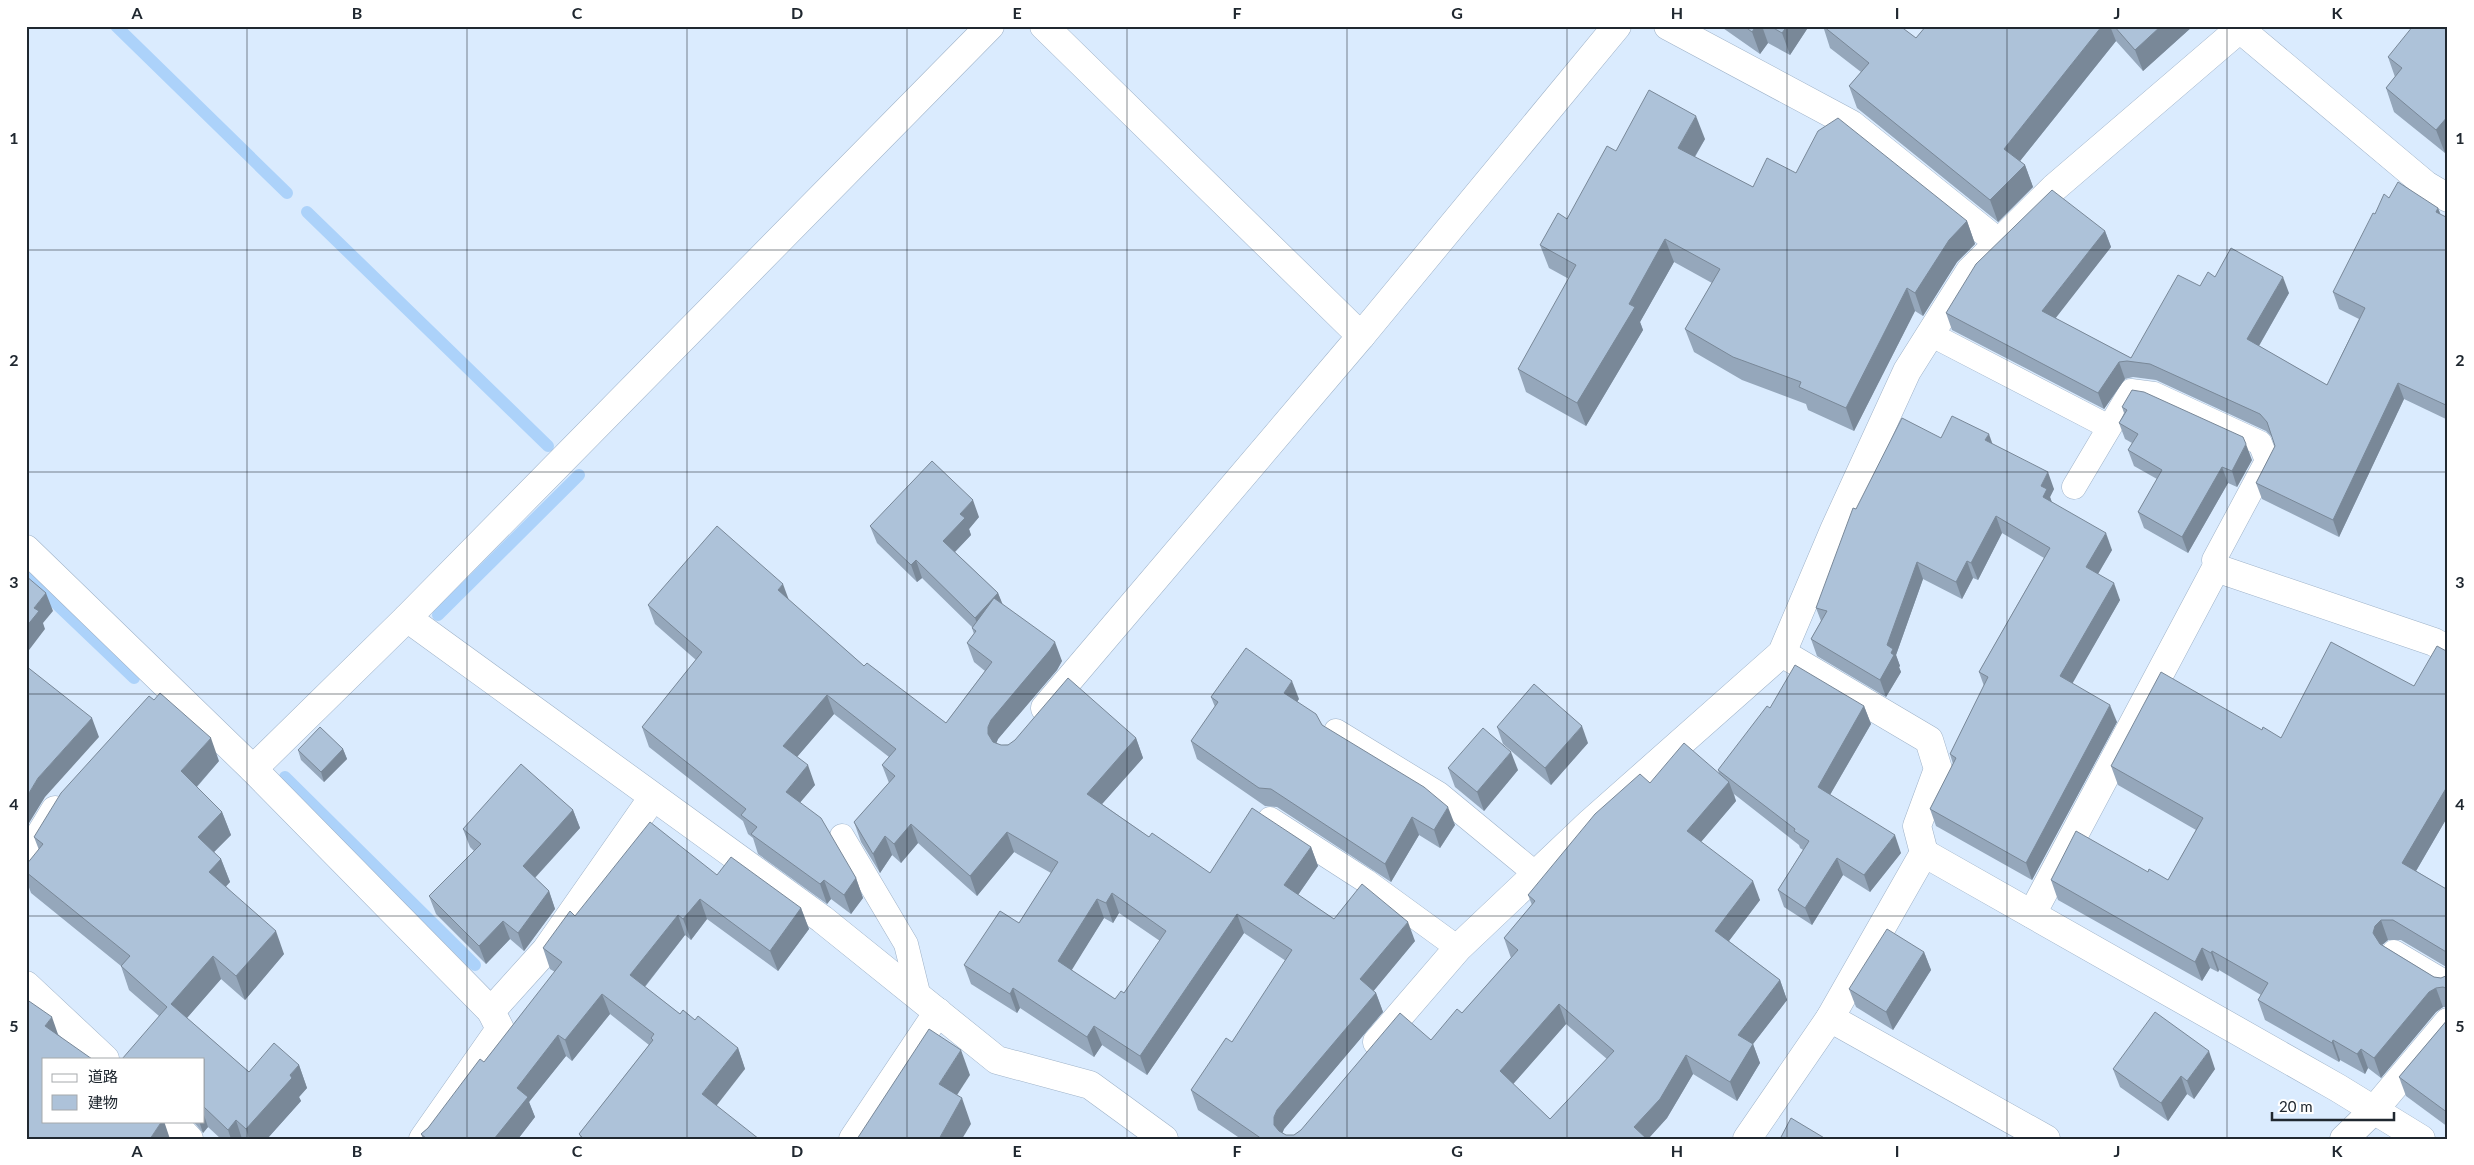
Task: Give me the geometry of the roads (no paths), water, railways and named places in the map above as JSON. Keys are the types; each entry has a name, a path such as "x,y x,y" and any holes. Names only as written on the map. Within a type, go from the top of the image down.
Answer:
{"street":[{"path":"253,769 407,618 990,26"},
{"path":"1044,26 1360,336"},
{"path":"1029,727 1360,336 1617,26"},
{"path":"1668,26 1851,124 1999,243"},
{"path":"1364,1058 1458,948 1536,874 1782,652 1835,528 1907,371 1970,271 2054,188 2241,28 2426,185 2448,198"},
{"path":"26,549 253,769 491,1011 500,1030 423,1139"},
{"path":"2032,914 2216,568 2434,642 2448,650"},
{"path":"407,618 822,919 997,1060 1090,1085 1164,1139"},
{"path":"1747,1139 1830,1018 1924,853 1917,826 1938,768 1930,740 1782,652"},
{"path":"147,706 166,684"},
{"path":"26,858 57,807 70,792"},
{"path":"491,1011 546,950 653,797"},
{"path":"1924,853 2374,1110 2420,1139"},
{"path":"26,985 104,1058"},
{"path":"853,1139 928,1004"},
{"path":"1830,1018 2046,1139"},
{"path":"2344,1139 2374,1110 2448,1022"},
{"path":"173,1122 190,1139"}],"lane":[{"path":"1930,334 2109,427"},
{"path":"2074,487 2131,391 2154,394 2260,443 2267,461 2214,560 2216,568"},
{"path":"1336,730 1439,794 1536,874"},
{"path":"1270,819 1366,881 1458,948"},
{"path":"842,836 906,944 928,1004"},
{"path":"2394,952 2448,984"}],"waterway":[{"path":"116,26 287,193"},
{"path":"307,212 548,446"},
{"path":"438,615 579,475"},
{"path":"26,575 134,678"},
{"path":"285,777 475,965"}]}
